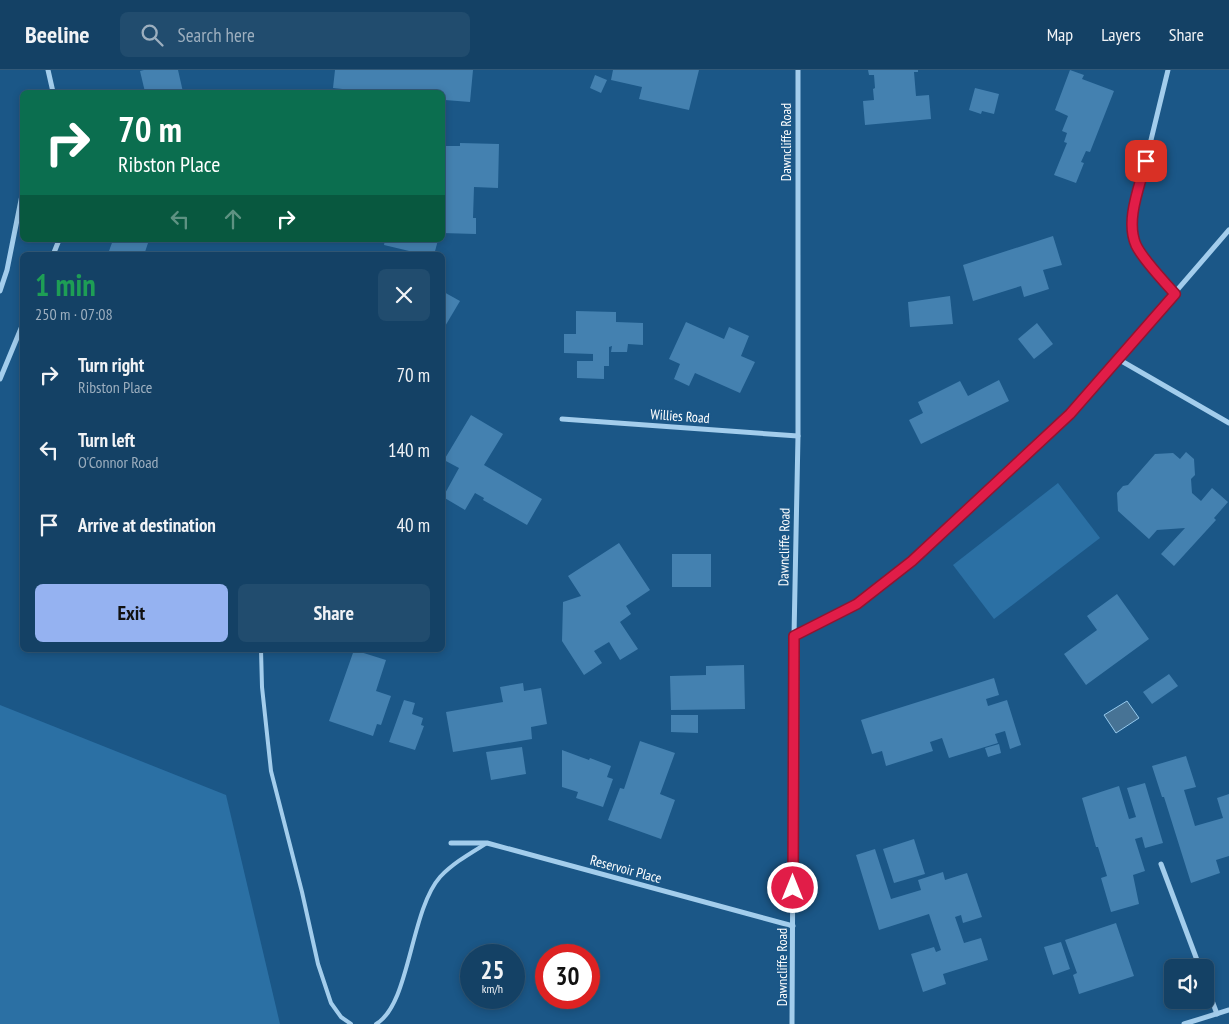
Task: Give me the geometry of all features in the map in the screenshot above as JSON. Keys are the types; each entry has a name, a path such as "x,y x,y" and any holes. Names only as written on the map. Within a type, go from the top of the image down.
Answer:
{"street":[{"path":"48,70 53,90"},
{"name":"Dawncliffe Road","path":"792,1024 794,636 798,436 798,70"},
{"path":"1168,70 1133,214 1133,234 1136,246 1175,294"},
{"path":"0,291 7,270 20,205"},
{"path":"794,636 857,604 912,561 1070,414 1229,230"},
{"path":"0,379 20,331"},
{"path":"1118,359 1229,423"},
{"name":"Willies Road","path":"562,419 798,436"},
{"name":"Reservoir Place","path":"452,843 487,843 793,926"},
{"path":"1162,864 1197,959"},
{"path":"1214,1006 1217,1014"},
{"path":"1184,1024 1229,1010"}],"lane":[{"path":"261,652 262,687 271,771 318,964 331,1003 341,1018 351,1024"},
{"path":"376,1024 386,1015 399,994 420,918 427,900 440,878 459,860 487,843"}],"shaded area":[{"path":"1058,483 1100,538 994,619 953,565"},
{"path":"1127,701 1139,718 1116,733 1104,715"},
{"path":"0,705 226,795 280,1024 0,1024"}],"building":[{"path":"178,70 183,90 145,90 140,71"},
{"path":"335,70 473,70 470,102 445,100 445,90 352,90 333,88"},
{"path":"613,70 699,70 689,110 639,99 642,87 611,80"},
{"path":"868,70 918,70 918,72 914,72 916,96 929,95 931,119 865,125 863,101 874,100 873,89 875,88 874,75 869,75"},
{"path":"1070,70 1084,75 1082,79 1114,91 1090,152 1086,151 1081,162 1084,163 1076,183 1054,175 1067,143 1064,142 1067,133 1062,131 1068,116 1055,110"},
{"path":"595,75 607,80 601,93 590,88"},
{"path":"975,88 999,94 994,114 982,111 981,114 969,110"},
{"path":"460,143 499,144 498,188 474,187 473,218 476,218 476,234 445,233 445,146 460,146"},
{"path":"1053,236 1062,265 1043,270 1049,289 1024,297 1021,286 973,301 963,265"},
{"path":"112,242 148,242 145,252 109,251"},
{"path":"385,242 437,242 435,252 413,252 384,245"},
{"path":"445,293 460,301 445,326"},
{"path":"950,296 953,324 910,327 908,302"},
{"path":"576,311 616,312 616,322 643,323 643,345 628,344 627,352 611,352 612,346 609,347 609,366 604,366 604,379 577,378 577,361 593,361 593,354 564,353 564,334 576,334"},
{"path":"686,322 724,339 729,327 749,336 741,356 755,362 740,393 695,373 689,386 674,379 680,364 669,359"},
{"path":"1037,323 1053,344 1034,359 1018,339"},
{"path":"999,380 1009,401 921,444 909,420 923,413 918,402 960,381 968,396"},
{"path":"471,415 503,434 484,465 542,499 527,525 483,500 484,498 475,493 465,510 445,498 445,493 459,468 445,461"},
{"path":"1186,452 1194,459 1195,475 1191,479 1192,493 1201,501 1212,488 1228,502 1214,518 1216,520 1174,566 1161,554 1185,528 1157,530 1149,539 1118,511 1117,493 1123,486 1128,485 1155,454 1173,453 1180,459"},
{"path":"619,543 650,590 626,606 631,614 620,622 638,649 620,660 609,642 594,651 602,663 584,675 562,641 563,602 581,596 568,576"},
{"path":"672,554 711,554 711,587 672,587"},
{"path":"1117,594 1149,639 1086,685 1064,654 1097,630 1087,616"},
{"path":"353,652 360,652 386,660 376,691 391,696 381,725 377,724 373,736 329,721"},
{"path":"744,665 745,709 671,710 670,676 706,675 706,666"},
{"path":"1169,674 1178,686 1152,704 1143,692"},
{"path":"994,678 999,695 986,699 988,706 1007,700 1021,745 1010,749 1005,731 995,734 998,743 949,758 942,738 930,742 933,751 886,766 882,751 872,754 861,720"},
{"path":"523,683 524,691 541,688 547,724 531,727 532,739 453,752 446,712 503,702 500,687"},
{"path":"404,700 415,703 412,714 423,718 421,725 424,726 415,750 389,742"},
{"path":"671,715 698,715 698,733 671,732"},
{"path":"640,741 675,753 660,794 675,800 661,839 608,820 620,788 624,789"},
{"path":"999,744 1001,753 988,757 985,748"},
{"path":"522,747 526,774 491,780 486,752"},
{"path":"562,750 611,766 607,777 613,779 603,807 576,798 578,792 562,787"},
{"path":"1186,756 1196,787 1184,790 1195,826 1223,818 1217,798 1229,794 1229,856 1216,860 1220,873 1191,883 1164,797 1162,797 1152,766"},
{"path":"1145,783 1163,843 1145,848 1142,837 1135,839 1145,871 1133,875 1139,904 1111,912 1101,878 1107,876 1098,847 1096,847 1082,798 1119,786 1129,819 1136,817 1127,788"},
{"path":"914,839 925,874 894,883 883,849"},
{"path":"875,849 891,899 921,890 918,880 943,872 945,880 967,873 982,917 963,923 961,915 955,917 964,943 981,938 988,960 943,974 946,984 923,992 911,954 934,947 936,952 941,950 929,914 879,930 856,855"},
{"path":"1116,923 1134,976 1079,994 1073,975 1077,973 1065,940"},
{"path":"1061,942 1070,969 1053,975 1044,947"}],"route":[{"path":"793,888 794,636 857,604 912,561 1070,414 1175,294 1136,246 1133,234 1133,214 1146,161"}]}
